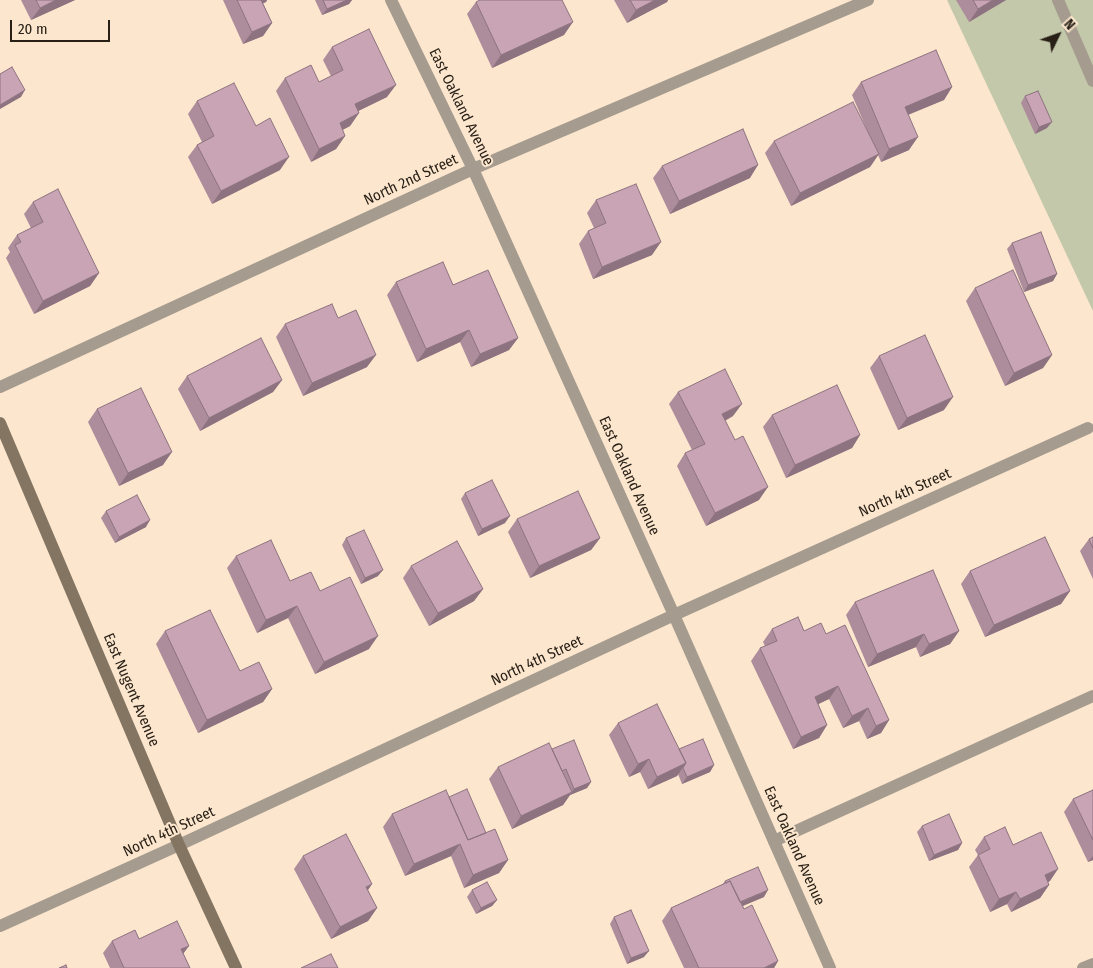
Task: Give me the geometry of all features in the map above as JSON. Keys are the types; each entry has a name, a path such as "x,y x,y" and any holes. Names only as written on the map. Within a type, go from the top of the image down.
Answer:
{"street":[{"name":"East Oakland Avenue","path":"391,0 473,169 830,968"},
{"name":"North 2nd Street","path":"0,387 473,169 868,0"},
{"path":"1058,0 1093,81"},
{"name":"East Nugent Avenue","path":"0,423 179,845 236,968"},
{"name":"North 4th Street","path":"0,926 1088,428"},
{"path":"774,841 1093,696"},
{"path":"1083,968 1093,964"}],"green space":[{"path":"947,0 1093,0 1093,311"}],"building":[{"path":"36,0 56,0 40,8"},
{"path":"237,0 261,0 272,23 252,32"},
{"path":"323,0 347,0 327,9"},
{"path":"480,0 562,0 573,22 501,55 476,2"},
{"path":"630,0 655,0 636,10"},
{"path":"973,0 993,0 978,9"},
{"path":"369,29 396,85 355,104 359,113 340,123 345,136 319,149 285,78 311,65 319,82 343,70 332,47"},
{"path":"936,50 952,87 905,107 918,137 889,149 861,82"},
{"path":"12,67 25,90 0,105 0,74"},
{"path":"234,83 256,126 270,118 289,157 221,191 197,145 214,136 197,101"},
{"path":"1038,91 1052,122 1039,127 1025,96"},
{"path":"853,102 879,154 800,193 774,141"},
{"path":"743,129 758,165 679,201 662,166"},
{"path":"636,184 661,242 602,267 588,231 606,223 596,200"},
{"path":"58,189 99,273 43,301 15,245 21,242 17,235 43,222 33,202"},
{"path":"1041,232 1057,274 1028,285 1012,243"},
{"path":"443,262 453,285 488,270 518,338 480,354 469,330 426,349 396,282"},
{"path":"1013,270 1052,355 1014,373 975,288"},
{"path":"332,304 338,318 356,310 376,355 312,383 285,324"},
{"path":"925,335 953,397 907,418 879,356"},
{"path":"261,338 282,380 209,418 187,376"},
{"path":"725,369 742,404 722,414 735,440 743,436 768,487 715,513 685,453 705,444 678,392"},
{"path":"837,385 860,435 795,465 772,415"},
{"path":"141,388 172,452 128,473 97,409"},
{"path":"492,480 510,516 482,529 465,493"},
{"path":"578,491 600,538 539,566 517,519"},
{"path":"137,495 150,520 119,537 106,511"},
{"path":"364,530 383,570 365,578 346,538"},
{"path":"1045,537 1070,591 994,625 970,571"},
{"path":"1093,537 1093,548 1089,539"},
{"path":"271,540 290,581 311,572 320,591 350,577 378,636 324,662 297,606 266,620 236,556"},
{"path":"457,541 483,589 438,613 411,566"},
{"path":"933,570 959,631 929,644 924,634 877,654 855,602"},
{"path":"210,610 240,671 259,662 272,689 207,720 165,631"},
{"path":"798,617 804,631 821,623 826,634 845,625 889,720 876,726 868,708 852,716 838,686 815,697 827,725 801,737 760,648 777,641 772,629"},
{"path":"657,704 686,763 657,777 649,759 638,764 618,723"},
{"path":"703,739 714,765 687,777 683,768 686,763 679,749"},
{"path":"574,740 591,782 574,789 566,769 562,771 552,749"},
{"path":"549,743 572,792 521,816 498,767"},
{"path":"467,789 486,833 468,840 449,797"},
{"path":"446,790 468,840 495,829 508,860 473,875 460,844 414,864 392,814"},
{"path":"1093,790 1093,840 1073,799"},
{"path":"949,814 962,843 934,855 922,826"},
{"path":"1005,827 1013,845 1041,832 1058,869 1045,875 1049,885 1020,899 1016,892 999,899 978,855 990,849 984,837"},
{"path":"346,834 372,884 366,887 377,908 340,927 303,856"},
{"path":"758,867 768,890 740,902 730,881 726,883 725,881"},
{"path":"730,881 744,909 752,905 778,961 764,968 699,968 671,908"},
{"path":"487,882 497,900 481,908 472,890"},
{"path":"631,910 649,951 631,958 614,917"},
{"path":"177,921 189,946 181,949 190,968 124,968 112,941 135,930 139,939"},
{"path":"331,954 338,968 301,968"}]}
